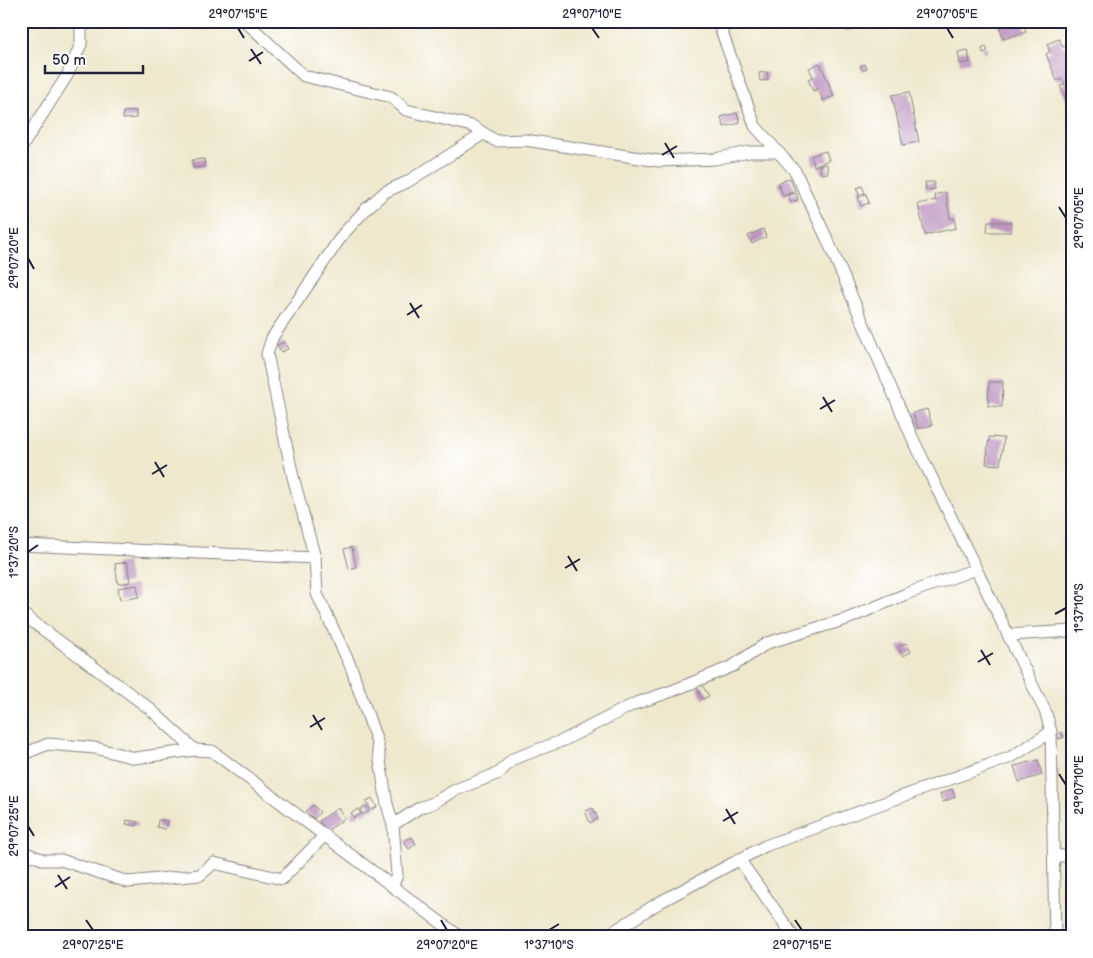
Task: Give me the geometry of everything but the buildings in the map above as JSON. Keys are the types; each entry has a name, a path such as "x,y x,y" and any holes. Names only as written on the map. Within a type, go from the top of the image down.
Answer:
{"street":[{"path":"21,148 68,74 81,44 81,21"},
{"path":"245,21 304,76 391,97 406,110 472,126 496,141 534,141 659,161 715,159 749,152 778,152"},
{"path":"718,21 755,126 795,171 824,232 912,437 1046,713 1051,732 1055,937"},
{"path":"393,885 397,874 393,825 387,804 377,742 352,667 317,594 316,558 293,477 267,354 272,338 343,234 367,208 385,192 407,182 483,134"},
{"path":"21,545 316,558"},
{"path":"393,825 419,808 433,803 455,790 499,773 513,759 564,740 634,704 672,692 732,666 768,643 847,618 976,569"},
{"path":"21,613 149,708 195,750"},
{"path":"1008,636 1072,631"},
{"path":"605,937 660,902 765,846 1011,757 1051,732"},
{"path":"21,754 48,744 95,748 135,758 195,750 212,751 460,937"},
{"path":"21,852 44,860 61,860 128,882 200,875 214,863 282,879 290,874 325,835"},
{"path":"1054,855 1072,858"},
{"path":"739,859 794,937"}]}
